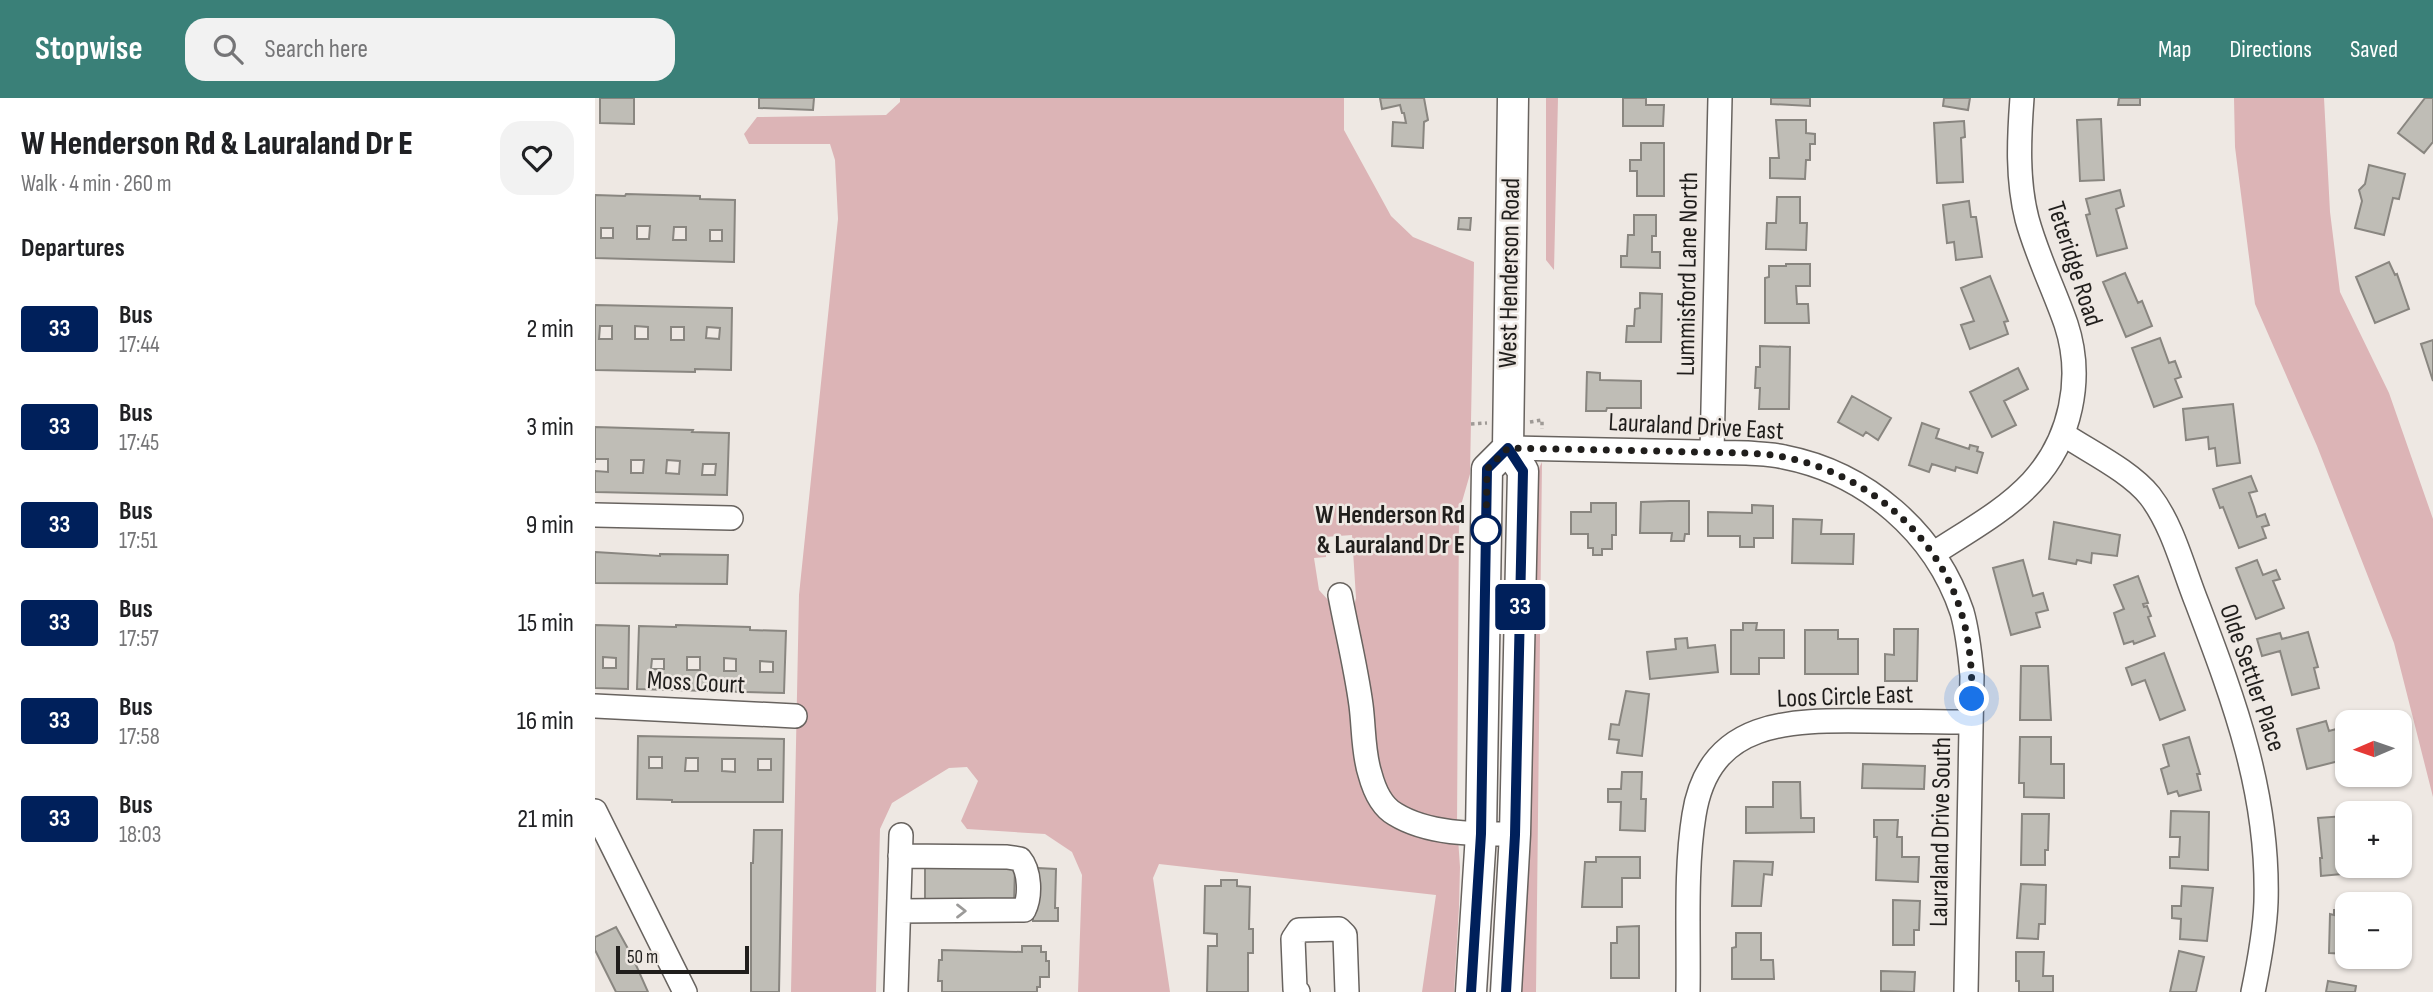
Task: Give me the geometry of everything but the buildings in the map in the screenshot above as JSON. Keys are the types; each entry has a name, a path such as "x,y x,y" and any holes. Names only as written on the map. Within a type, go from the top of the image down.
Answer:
{"main road":[{"name":"West Henderson Road","path":"1506,992 1515,835 1523,471 1508,448 1513,98"},
{"path":"1471,992 1481,834 1487,469 1508,448"}],"street":[{"name":"Lummisford Lane North","path":"1712,452 1720,98"},
{"name":"Teteridge Road","path":"1933,554 2022,492 2043,469 2063,435 2072,398 2072,351 2066,325 2027,219 2020,166 2022,98"},
{"name":"Olde Settler Place","path":"2063,435 2132,479 2150,496 2175,546 2228,686 2254,770 2265,857 2266,904 2253,992"},
{"name":"Lauraland Drive East","path":"1508,448 1747,453 1785,457 1850,479 1876,495 1898,514 1933,554"},
{"path":"595,515 731,517"},
{"name":"Lauraland Drive South","path":"1933,554 1948,580 1964,624 1972,676 1966,992"},
{"path":"1340,595 1361,705 1369,772 1376,792 1384,804 1394,814 1421,825 1481,834 1515,835"},
{"name":"Moss Court","path":"595,706 795,716"},
{"name":"Loos Circle East","path":"1688,992 1690,862 1694,814 1702,784 1712,763 1727,748 1746,736 1767,728 1797,722 1971,722"},
{"path":"595,811 685,992"},
{"path":"897,992 899,911 901,845 1020,859 1027,867 1024,910 899,911"},
{"path":"1297,992 1293,939 1299,930 1339,929 1345,935 1347,992"}],"shaded area":[{"path":"900,98 1344,98 1344,130 1391,216 1413,237 1474,262 1470,474 1459,512 1457,826 1429,822 1408,815 1390,801 1377,780 1350,623 1356,598 1352,535 1325,537 1326,557 1314,558 1319,590 1338,611 1351,673 1369,789 1385,811 1406,826 1431,834 1458,838 1459,907 1454,992 1422,992 1436,895 1159,864 1153,878 1170,992 1078,992 1082,875 1072,852 1045,834 967,829 961,821 978,781 967,767 949,768 892,803 880,829 876,992 791,992 799,595 838,219 835,160 830,144 749,144 744,134 757,117 886,115 900,102"},
{"path":"1546,98 1558,98 1554,270 1546,260"},
{"path":"2234,98 2324,98 2330,212 2340,292 2389,393 2433,519 2433,797 2394,643 2317,446 2255,304 2235,147"},
{"path":"1542,462 1536,992 1521,992 1526,911 1535,476"}],"bus line":[{"name":"33","path":"1471,992 1481,834 1487,469 1508,448 1523,471 1515,835 1506,992"}],"place":[{"name":"W Henderson Rd & Lauraland Dr E","path":"1486,530"}],"route":[{"path":"1486,530 1487,469 1508,448 1747,453 1785,457 1822,469 1850,479 1876,495 1898,514 1933,554 1962,613 1969,645 1972,699"}]}
